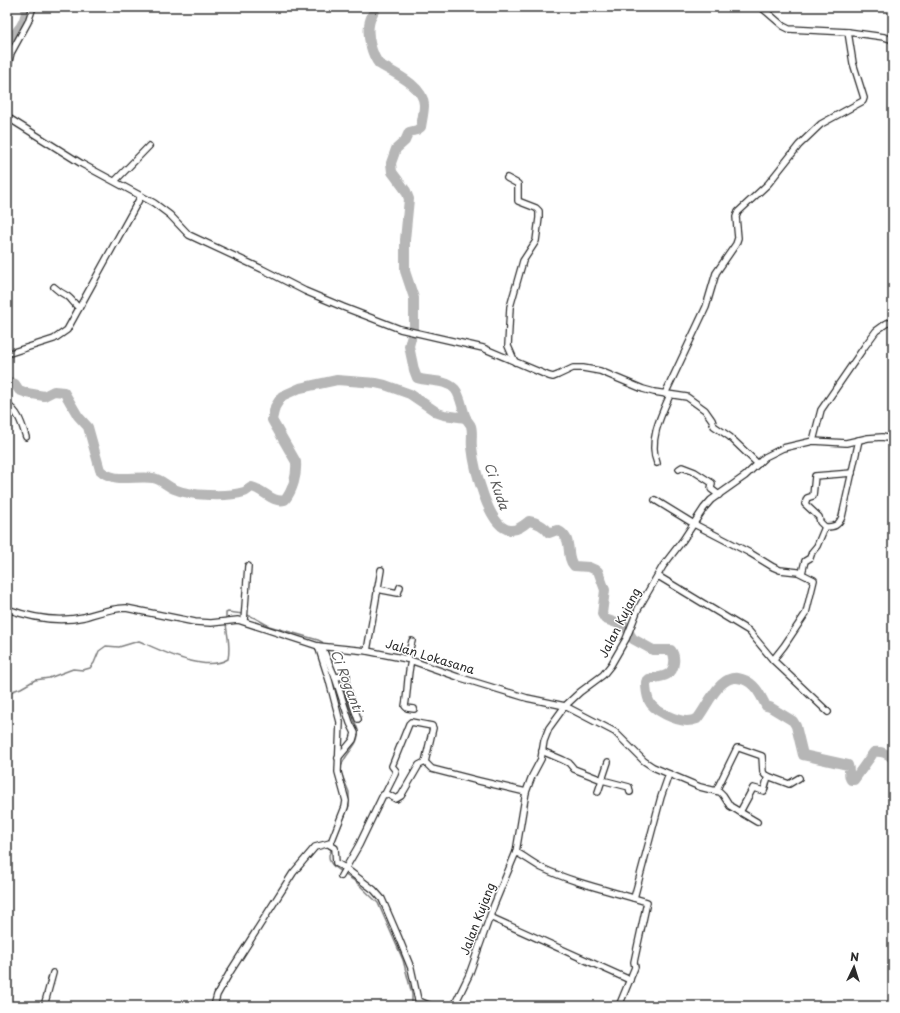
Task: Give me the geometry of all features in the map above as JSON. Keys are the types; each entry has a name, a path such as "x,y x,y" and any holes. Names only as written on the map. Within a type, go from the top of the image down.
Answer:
{"street":[{"path":"7,70 11,53 28,22 32,7"},
{"path":"761,7 783,26 789,29 848,32 893,40"},
{"path":"657,463 655,457 655,436 667,395 706,307 716,273 736,244 738,238 736,217 738,212 768,184 799,145 821,124 863,101 864,98 852,59 848,32"},
{"path":"7,117 64,153 154,203 183,227 189,234 305,291 362,315 408,331 473,345 553,377 573,368 583,368 600,371 643,389 688,398 705,410 714,426 730,437 758,464"},
{"path":"115,181 148,146"},
{"path":"507,178 514,180 518,184 518,201 536,208 539,211 540,218 536,241 523,261 510,307 508,346 515,362"},
{"path":"7,354 54,339 61,335 70,325 140,196"},
{"path":"54,287 62,295 69,297 79,308"},
{"path":"813,441 821,410 838,384 876,331 887,323 893,323"},
{"path":"7,405 16,412 26,437"},
{"name":"Jalan Kujang","path":"454,1006 469,974 516,852 526,792 532,776 539,765 544,741 549,728 565,706 580,692 603,675 611,665 658,576 704,508 745,476 766,457 783,448 813,441 846,443 882,436 893,439"},
{"path":"825,527 836,526 842,518 859,440"},
{"path":"679,469 682,467 703,477 712,483 711,489 719,495"},
{"path":"825,527 820,522 819,517 805,504 807,498 813,496 815,476 852,473"},
{"path":"655,500 694,524 750,553 773,567 802,573 814,580 806,613 773,660"},
{"path":"802,573 805,560 810,558 813,550 818,546 825,527"},
{"path":"245,616 248,566"},
{"path":"367,651 381,570"},
{"path":"658,576 749,631 773,660 828,712"},
{"path":"377,589 398,593 400,587"},
{"name":"Jalan Lokasana","path":"7,609 40,619 53,620 67,620 118,608 126,608 195,622 238,620 245,616 323,647 367,651 409,660 522,697 565,706 615,732 649,764 700,787 716,791"},
{"path":"412,641 409,660 408,692 405,706 407,708 414,709"},
{"path":"323,647 338,677 353,718"},
{"path":"323,647 329,680 340,722 338,774 346,804 332,845 336,863 343,872 374,890 382,899 410,968 418,1000 419,1002 431,1006"},
{"path":"338,677 347,676 346,685 355,733 355,737 338,758"},
{"path":"343,872 359,845 381,798 385,794 395,774 396,771 392,766 411,722 432,726 433,728 425,762"},
{"path":"757,822 730,806 722,794 716,791 739,748 762,756 764,775 789,784 799,778"},
{"path":"542,751 569,763 574,769 602,780 627,786 629,787 630,792"},
{"path":"425,762 432,769 526,792"},
{"path":"385,794 396,799 401,796 419,765 425,762"},
{"path":"598,792 608,762"},
{"path":"634,898 661,797 669,774"},
{"path":"740,812 752,788 764,791 768,776"},
{"path":"214,1006 217,995 230,972 296,869 315,847 332,845"},
{"path":"516,852 551,872 604,891 648,902 634,962 635,968 619,1006"},
{"path":"490,918 630,980"},
{"path":"44,1006 53,973"}],"waterway":[{"path":"7,44 21,26 27,7"},
{"name":"Ci Kuda","path":"376,7 369,25 369,40 374,56 379,64 414,86 423,98 424,105 421,127 417,130 409,132 405,141 396,149 391,163 392,172 406,191 409,199 405,240 405,271 414,298 414,327 409,346 414,370 417,378 442,382 451,386 457,392 466,418 471,426 473,456 479,481 489,508 495,519 502,527 510,530 518,529 529,521 535,522 545,528 549,533 557,530 562,533 568,542 571,562 574,566 589,567 598,571 605,590 602,614 605,619 625,626 633,639 653,650 671,650 674,654 674,659 673,668 669,674 649,679 646,682 649,701 651,705 660,712 683,721 697,719 715,691 721,685 727,680 734,678 742,679 754,686 766,706 793,721 796,726 803,755 848,765 851,780 854,780 874,752 884,753 893,759"},
{"path":"7,381 15,384 19,390 27,393 44,396 54,391 64,392 78,416 88,427 100,470 106,474 118,478 153,478 174,489 199,494 237,494 245,492 252,487 276,500 285,500 294,482 296,462 272,420 275,407 282,396 300,388 337,380 376,383 410,394 438,413 466,418"},
{"name":"Ci Roganti","path":"226,619 226,613 228,612 243,614"},
{"name":"Ci Roganti","path":"247,615 269,626 318,640 324,645"},
{"name":"Ci Roganti","path":"7,693 21,688 35,680 49,678 73,669 83,670 90,668 99,651 106,646 119,647 139,641 184,659 208,664 219,663 228,659 229,654 226,623"},
{"name":"Ci Roganti","path":"326,648 337,674"},
{"name":"Ci Roganti","path":"338,678 358,730 355,745 341,767"},
{"name":"Ci Roganti","path":"341,773 349,792 349,806 329,858 334,867 341,872"},
{"name":"Ci Roganti","path":"344,874 355,881 378,903 403,960 412,994 412,1006"}]}
